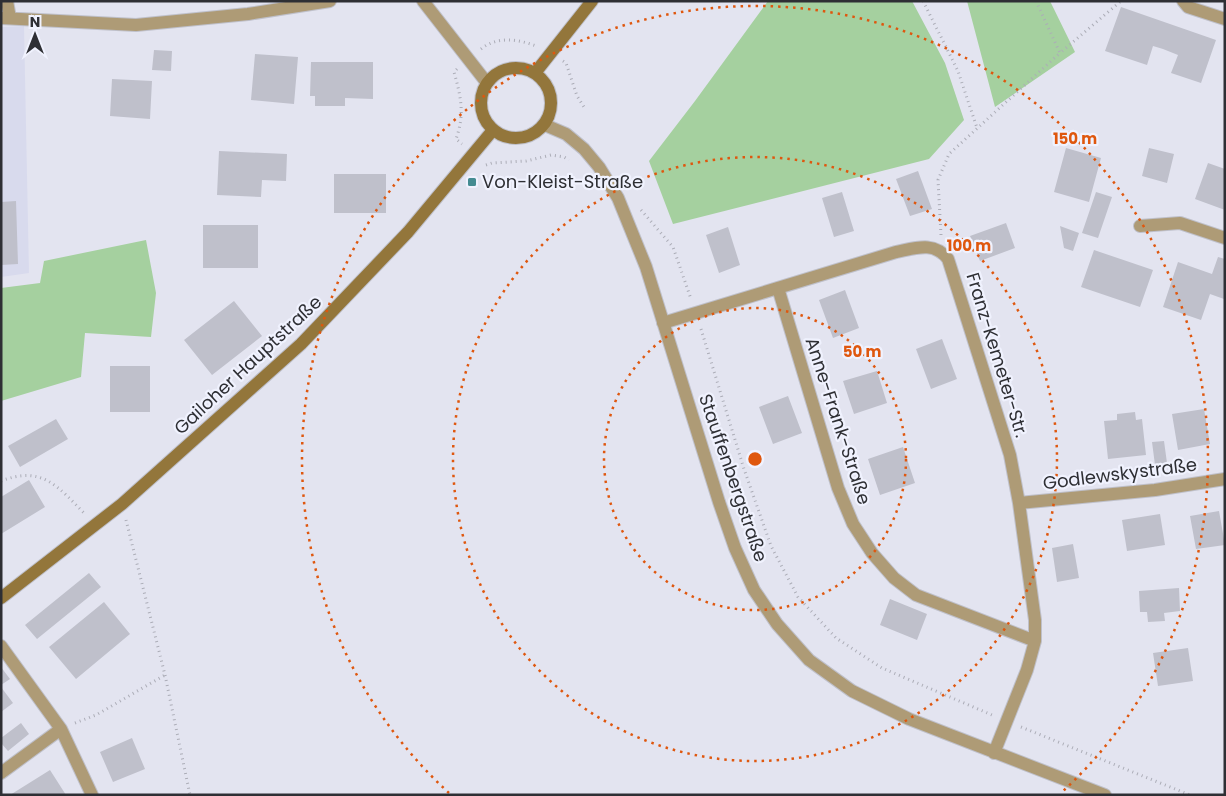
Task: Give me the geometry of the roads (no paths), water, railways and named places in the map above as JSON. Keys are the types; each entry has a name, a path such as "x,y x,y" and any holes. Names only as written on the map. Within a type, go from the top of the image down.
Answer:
{"street":[{"path":"7,1 6,18 136,25 248,14 330,1"},
{"path":"423,1 467,60 487,83"},
{"path":"535,73 592,1"},
{"path":"1183,1 1188,7 1225,18"},
{"path":"514,68 535,73 544,81 550,91 552,103 545,125 536,133 520,138 503,136 493,130 486,123 482,113 482,93 487,83 503,70 514,68"},
{"name":"Stauffenbergstraße","path":"545,125 566,134 584,150 599,167 618,198 646,268 734,548 754,590 777,624 809,660 852,691 910,719 1105,795"},
{"name":"Gailoher Hauptstraße","path":"1,598 122,504 301,344 408,232 493,130"},
{"path":"1140,226 1180,223 1225,238"},
{"name":"Franz-Kemeter-Str.","path":"778,288 896,252 919,248 931,248 942,251 948,259 1007,446 1019,503 1035,620 1035,641 1027,670 994,753"},
{"path":"663,323 778,288"},
{"name":"Anne-Frank-Straße","path":"778,288 838,488 853,524 872,553 894,578 916,595 1035,641"},
{"name":"Godlewskystraße","path":"1019,503 1155,490 1225,479"},
{"path":"1,646 61,729 92,795"},
{"path":"1,773 61,729"}],"place":[{"name":"Von-Kleist-Straße","path":"472,182"}]}
